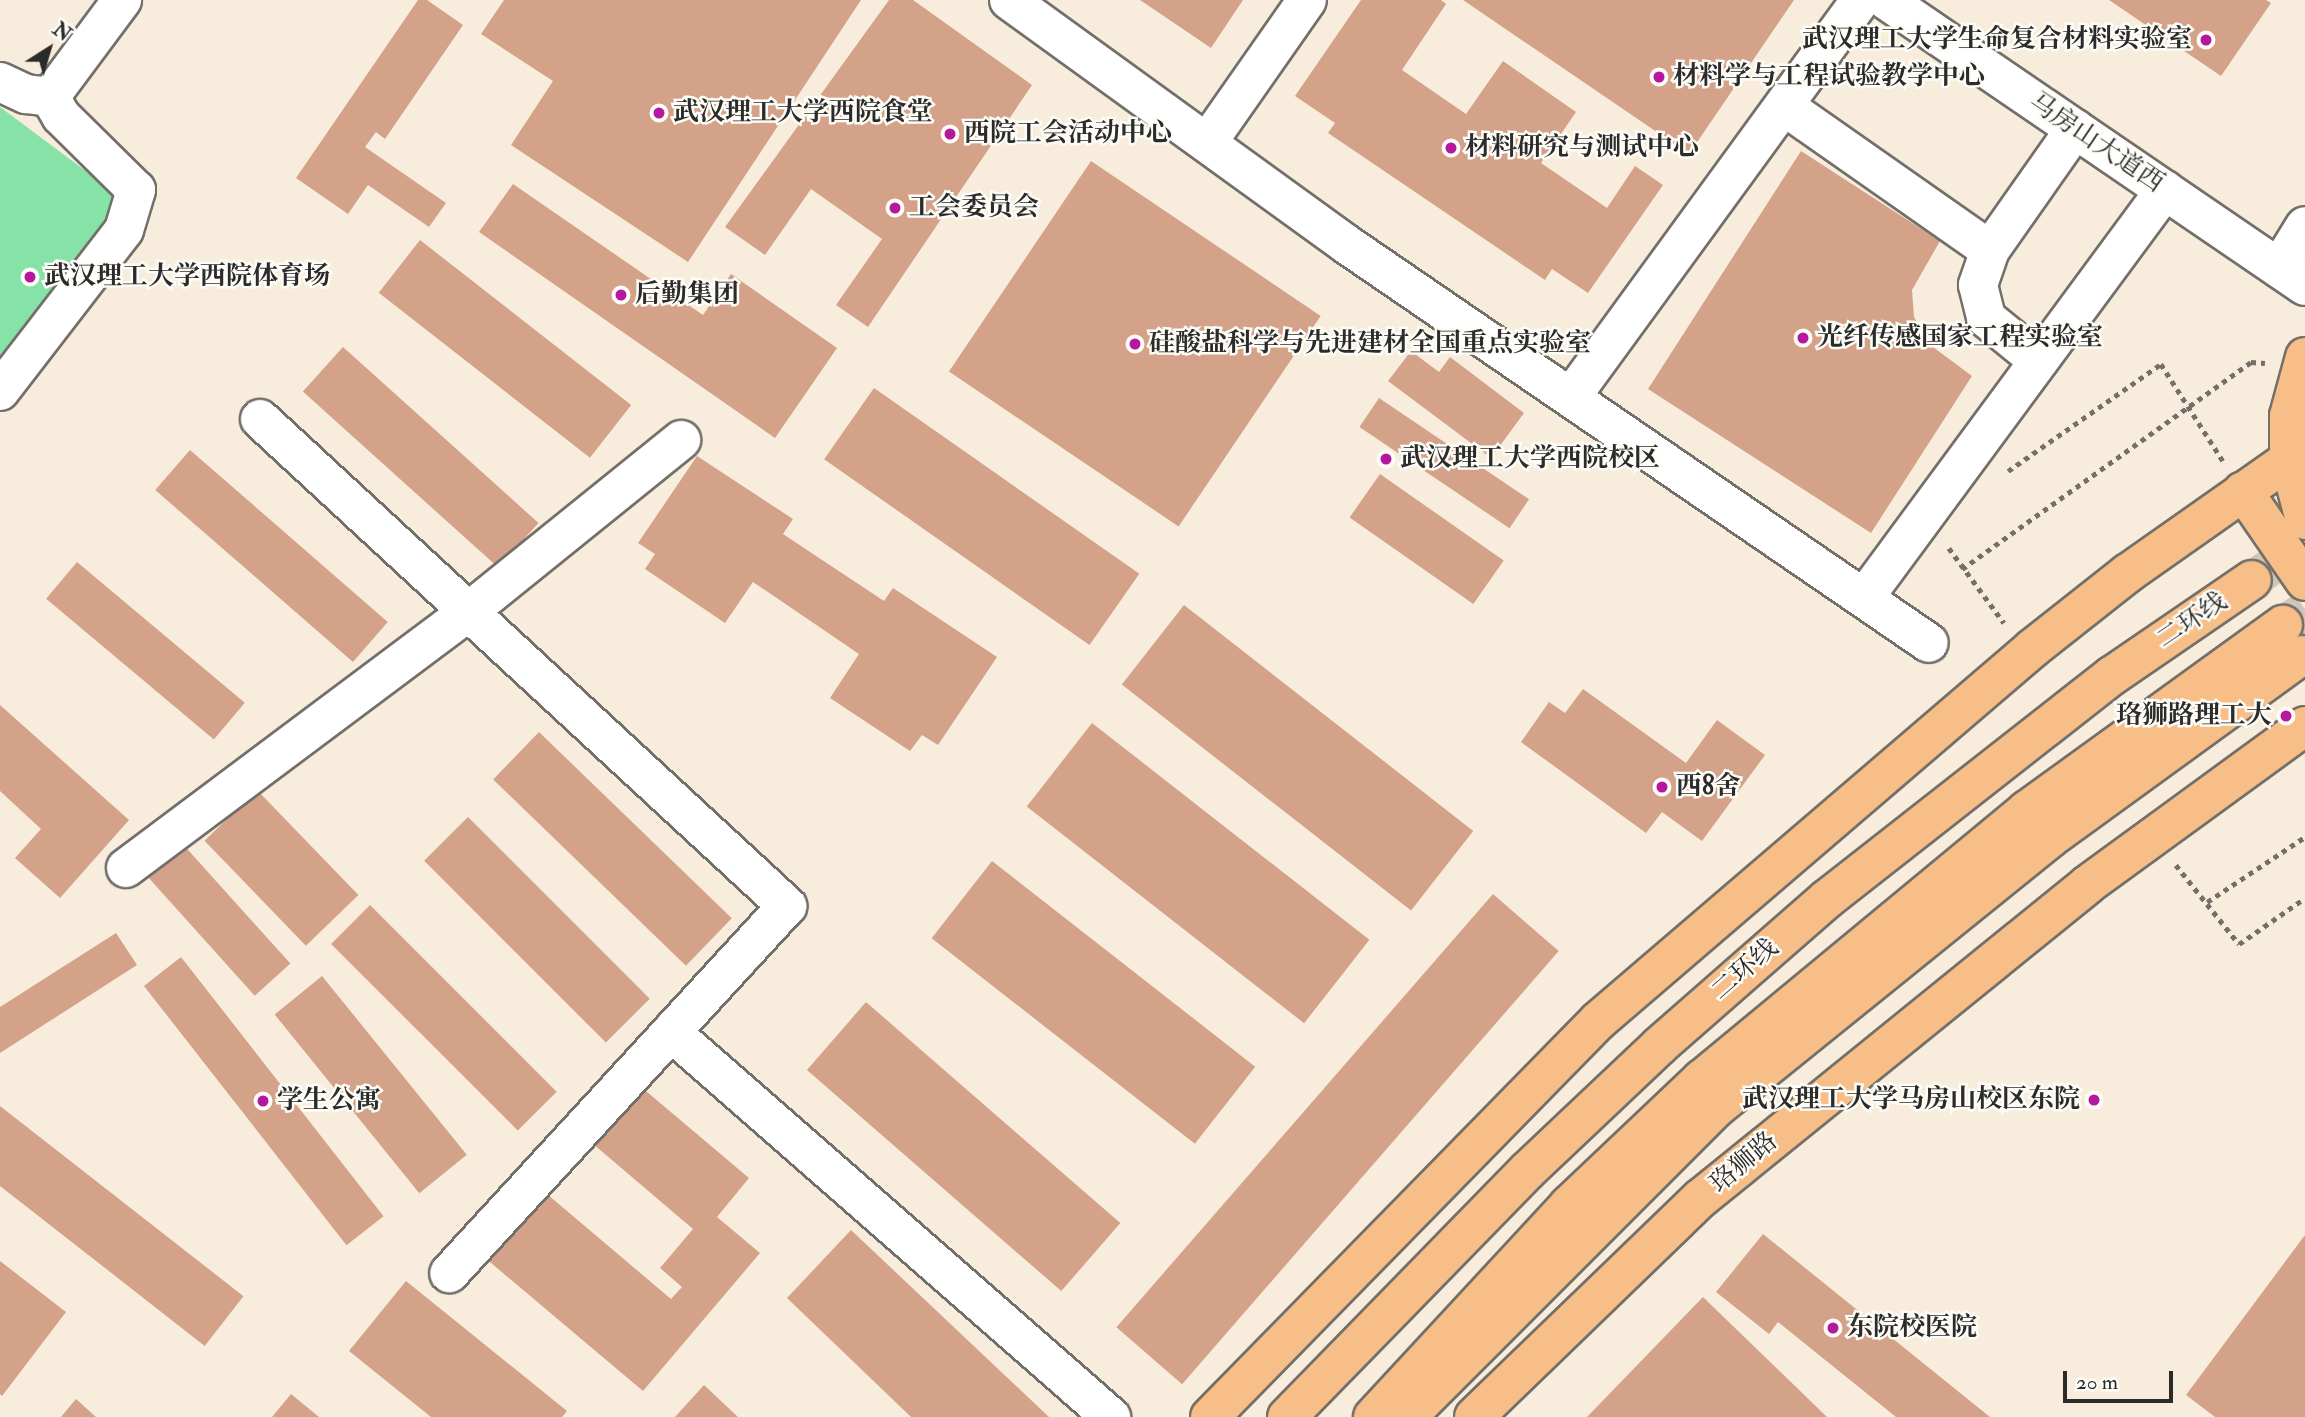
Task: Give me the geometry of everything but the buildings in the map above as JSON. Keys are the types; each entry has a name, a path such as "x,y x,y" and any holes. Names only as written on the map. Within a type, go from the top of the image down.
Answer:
{"main road":[{"path":"2303,362 2289,416 2289,460 2305,520"},
{"path":"1210,1417 1598,1021 2033,648 2211,513 2289,460"},
{"path":"2243,491 2305,581"},
{"name":"二环线","path":"1287,1417 1527,1171 1659,1046 1816,908 2092,691 2252,580"},
{"name":"二环线","path":"1373,1417 1569,1205 1702,1079 2027,810 2293,640 1716,1108 1408,1417"},
{"name":"珞狮路","path":"1474,1417 1701,1198 1981,970 2166,827 2305,726"}],"street":[{"path":"50,97 122,0"},
{"path":"1009,0 1207,143 1929,643"},
{"path":"1207,143 1307,0"},
{"path":"1571,397 1861,0"},
{"name":"马房山大道西","path":"1886,0 2292,277"},
{"path":"0,82 26,94 50,97"},
{"path":"0,391 124,230 136,190 61,116 50,97"},
{"path":"1784,106 1990,250"},
{"path":"2039,361 1986,318 1978,285 1990,250 2076,129"},
{"path":"1864,598 2165,190"},
{"path":"2292,277 2305,226"},
{"path":"260,419 787,906 449,1272"},
{"path":"126,868 468,612 681,440"},
{"path":"671,1032 1111,1417"}],"path":[{"path":"1962,569 2251,362 2303,362"},
{"path":"2207,902 2305,837"}],"green space":[{"name":"武汉理工大学西院体育场","path":"0,107 122,198 0,356"}],"tunnel":[{"path":"2252,580 2305,543"},
{"path":"2283,625 2305,610"}],"place":[{"name":"武汉理工大学生命复合材料实验室","path":"2206,40"},
{"name":"材料学与工程试验教学中心","path":"1659,77"},
{"name":"武汉理工大学西院食堂","path":"659,113"},
{"name":"西院工会活动中心","path":"950,134"},
{"name":"材料研究与测试中心","path":"1451,148"},
{"name":"工会委员会","path":"895,208"},
{"name":"武汉理工大学西院体育场","path":"30,277"},
{"name":"后勤集团","path":"621,295"},
{"name":"光纤传感国家工程实验室","path":"1803,338"},
{"name":"硅酸盐科学与先进建材全国重点实验室","path":"1135,344"},
{"name":"武汉理工大学西院校区","path":"1386,459"},
{"name":"珞狮路理工大","path":"2286,716"},
{"name":"西8舍","path":"1662,787"},
{"name":"武汉理工大学马房山校区东院","path":"2094,1100"},
{"name":"学生公寓","path":"263,1101"},
{"name":"东院校医院","path":"1833,1328"}]}
